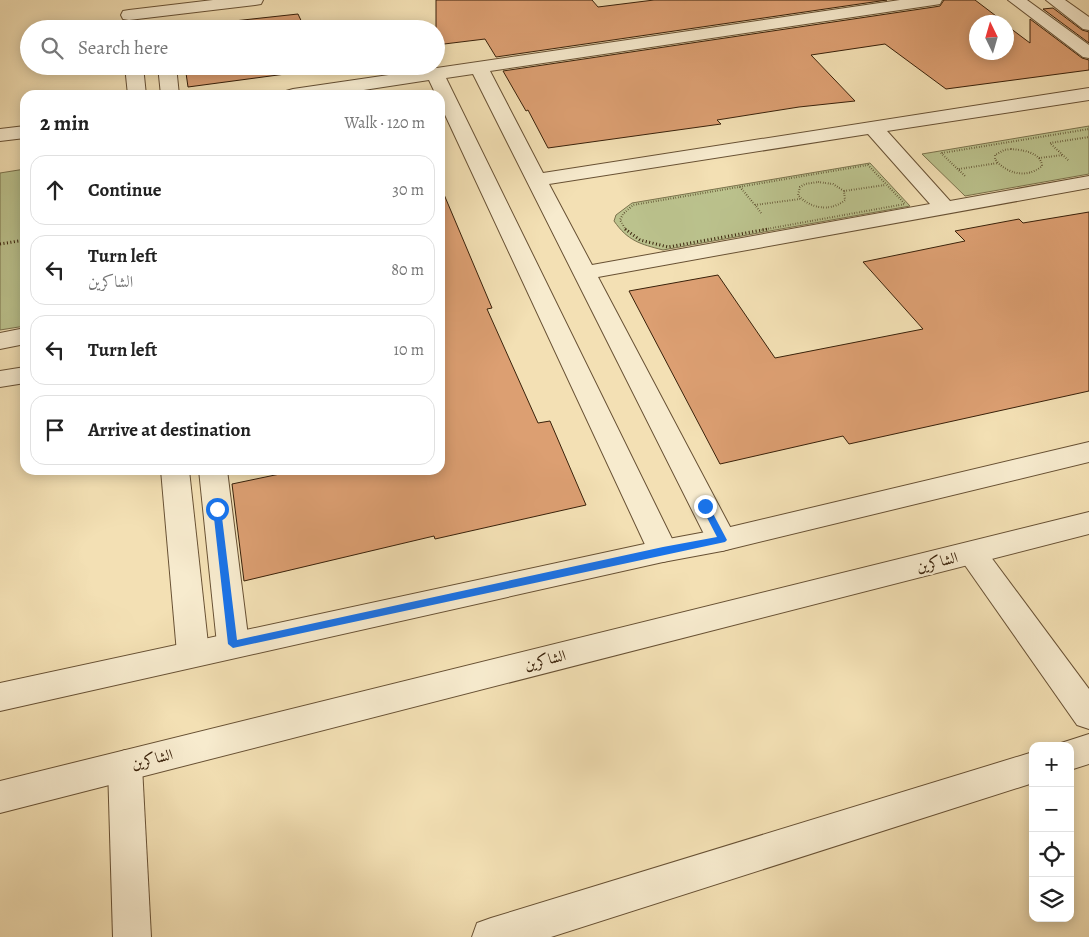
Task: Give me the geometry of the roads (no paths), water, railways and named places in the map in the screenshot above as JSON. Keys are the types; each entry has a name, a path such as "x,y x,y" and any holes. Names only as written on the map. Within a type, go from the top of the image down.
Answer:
{"street":[{"path":"129,15 160,6 255,0"},
{"path":"445,73 934,0"},
{"path":"1016,0 1089,53"},
{"path":"1054,0 1089,25"},
{"path":"160,6 161,20"},
{"path":"479,68 722,540"},
{"path":"135,75 136,90"},
{"path":"168,75 169,90"},
{"path":"327,90 428,75"},
{"path":"435,75 443,90"},
{"path":"537,180 1089,94"},
{"path":"445,95 663,551"},
{"path":"873,128 944,208"},
{"path":"0,136 20,133"},
{"path":"584,273 1089,182"},
{"path":"0,341 20,337"},
{"path":"0,379 20,376"},
{"path":"0,696 663,551 722,540 1089,452"},
{"path":"175,475 193,653"},
{"path":"214,475 233,644"},
{"name":"الشاكرين","path":"0,797 1089,523"},
{"path":"972,553 1089,715"},
{"path":"1074,754 1089,749"},
{"path":"125,766 132,937"},
{"path":"491,937 1029,768"}]}
